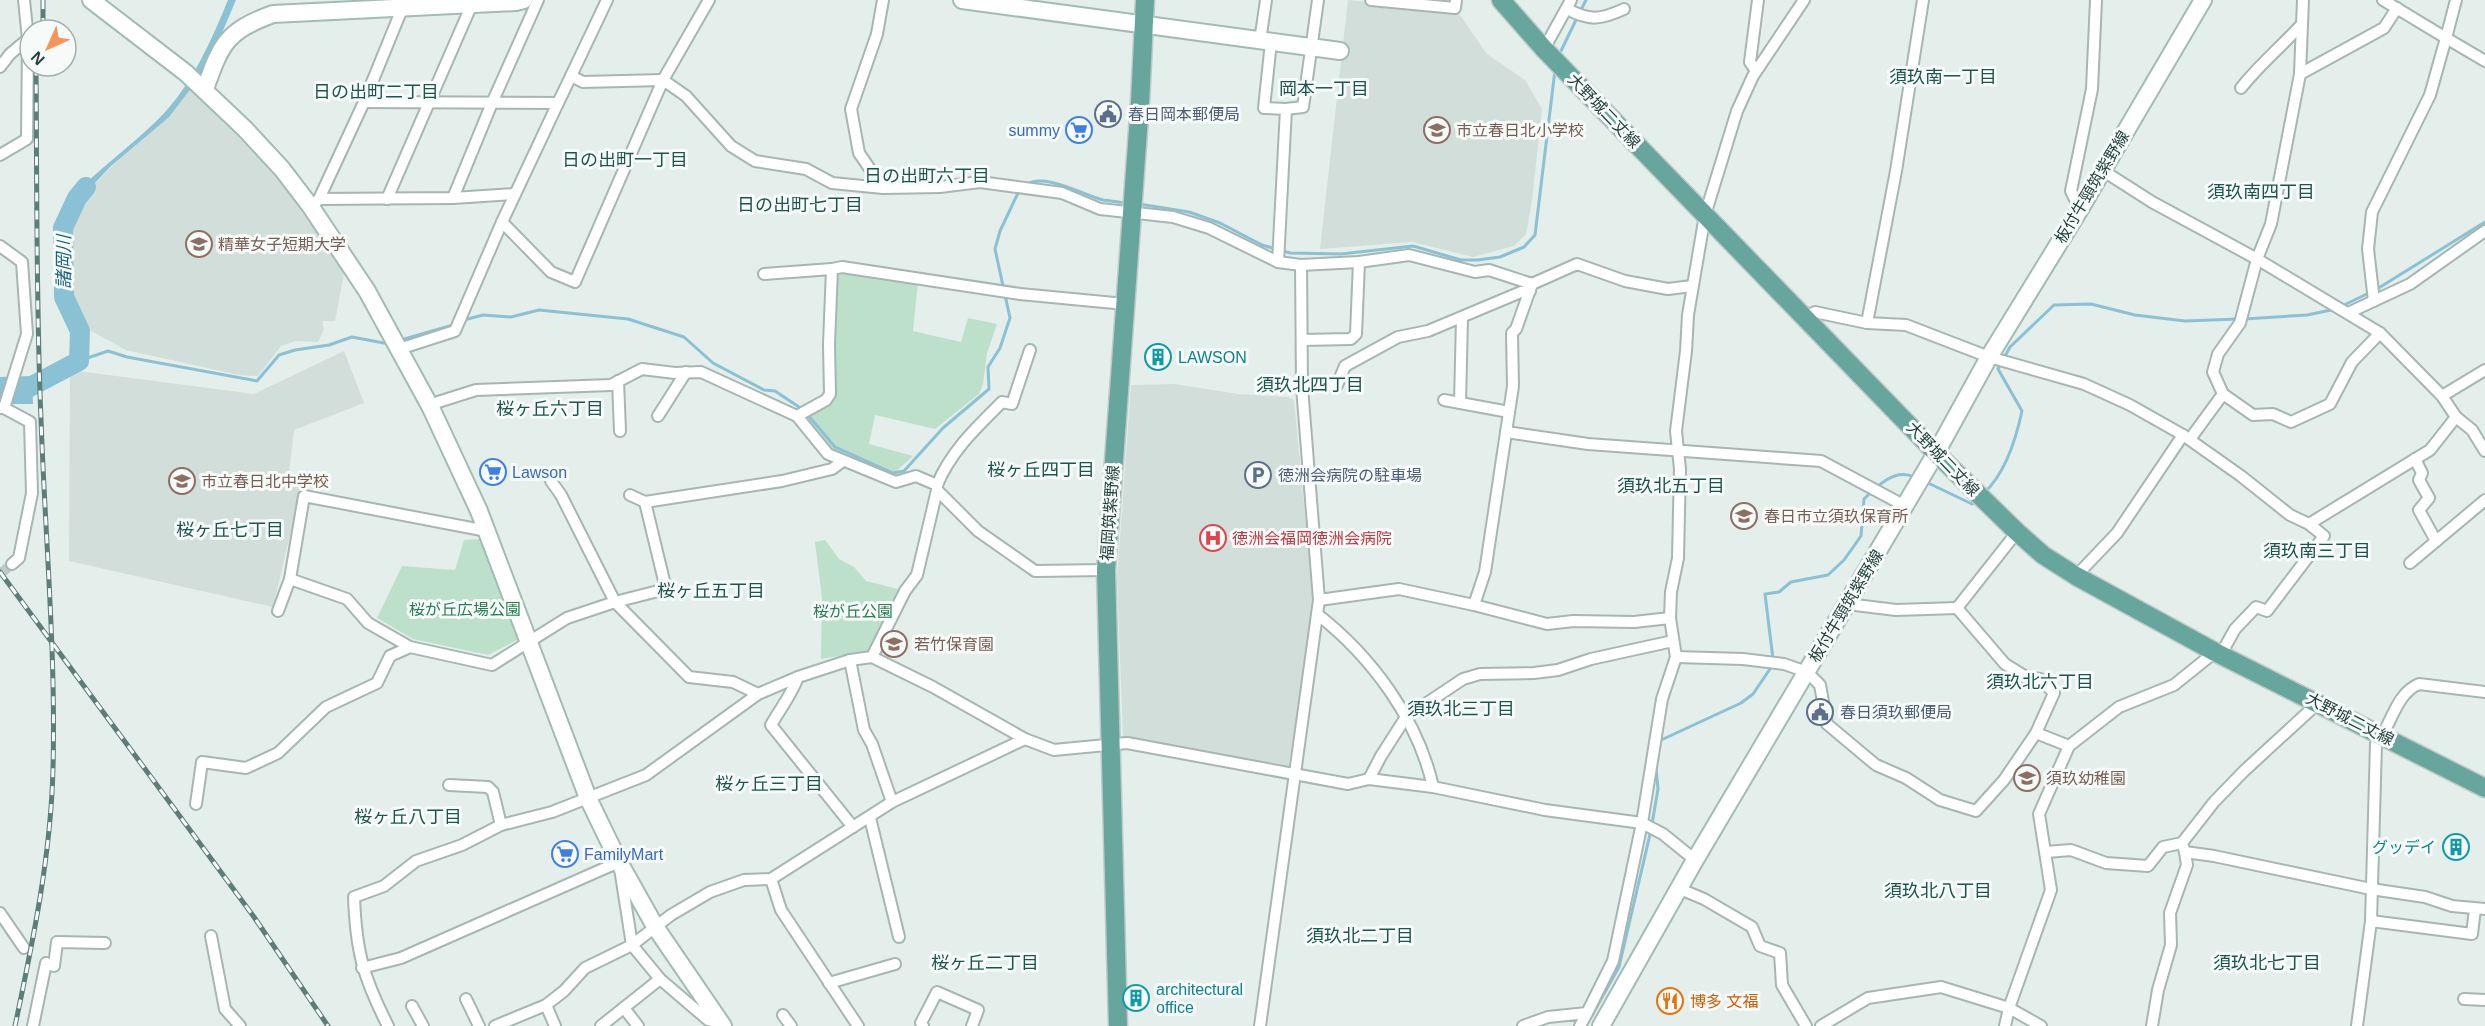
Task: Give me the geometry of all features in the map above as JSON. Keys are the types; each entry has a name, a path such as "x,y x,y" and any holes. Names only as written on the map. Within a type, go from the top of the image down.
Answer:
{"main road":[{"name":"福岡筑紫野線","path":"1118,1026 1106,570 1145,0"},
{"name":"大野城二丈線","path":"1501,0 1544,49 1936,453 2043,555 2076,576 2218,653 2485,788"}],"street":[{"path":"24,0 26,18"},
{"path":"91,0 205,89 315,203 367,291 431,408 487,531 588,798 619,862 656,928 722,1024"},
{"path":"205,89 228,37 260,18 273,14 404,4 472,4 524,0"},
{"path":"453,198 538,0"},
{"path":"399,349 455,331 502,222 607,0"},
{"path":"502,222 551,272 575,282 663,80 709,0"},
{"path":"883,0 878,34 850,109 859,153 883,188"},
{"path":"962,0 1030,4 1144,24 1341,51"},
{"path":"1266,0 1264,108 1286,109 1303,107 1318,0"},
{"path":"1371,0 1455,8 1456,0"},
{"path":"1756,71 1750,62 1758,0"},
{"path":"1580,1026 1613,961 1642,823 1662,699 1676,657 1670,618 1671,592 1678,558 1680,469 1676,431 1692,286 1705,214 1737,111 1756,71 1804,0"},
{"path":"1868,323 1896,171 1923,0"},
{"path":"2080,209 2071,191 2092,89 2096,0"},
{"name":"板付牛頸筑紫野線","path":"1600,1026 1695,860 1936,453 1989,357 2080,209 2203,0"},
{"path":"2303,0 2300,74 2271,224 2257,259 2240,323 2218,354 2213,372 2223,394 2253,415 2273,414 2291,422 2330,404 2352,362 2379,333"},
{"path":"2383,0 2485,61"},
{"path":"2374,302 2368,249 2372,212 2430,95 2456,0"},
{"path":"315,203 364,102 404,4"},
{"path":"387,199 472,4"},
{"path":"1544,49 1569,4 1585,18 1611,16 1624,9"},
{"path":"2300,74 2384,28 2397,8"},
{"path":"2241,88 2255,70 2270,58 2302,24"},
{"path":"0,67 18,47"},
{"path":"571,76 583,82 663,80 686,96 732,146 755,161 806,169 832,183 883,188 940,187 980,183 1062,193 1100,209 1132,206 1209,228 1278,262 1301,265 1359,262 1409,255 1475,272 1489,270 1531,287"},
{"path":"0,154 27,140 28,78"},
{"path":"364,102 558,103"},
{"path":"1278,262 1286,109"},
{"path":"2102,170 2152,202 2257,259 2379,333 2442,396 2456,417 2472,430 2485,451"},
{"path":"315,203 515,194"},
{"path":"2348,313 2410,284 2485,231"},
{"path":"0,246 22,262 27,334 2,408 30,422 32,493 19,558 12,564"},
{"path":"1302,340 1351,339 1356,334 1359,262"},
{"path":"1302,387 1337,385 1345,366 1398,337 1428,331 1462,318 1576,264 1625,281 1668,289 1692,286"},
{"path":"1260,1026 1319,600 1302,387 1301,265"},
{"path":"764,274 842,267 1020,294 1125,304"},
{"path":"797,416 826,399 830,394 832,269"},
{"path":"1474,605 1485,572 1513,386 1512,333 1516,329 1531,287"},
{"path":"1804,317 1815,312 1868,323 1906,325 1989,357 2084,384 2130,405 2186,437 2241,476 2290,515 2309,524 2324,536 2267,611 2256,607 2235,629 2218,653 2174,685 2119,707 2069,746 2039,814 2051,890 2009,1008 2005,1026"},
{"path":"1460,403 1462,318"},
{"path":"872,657 905,591 917,575 937,488 944,468 964,440 1002,402 1012,404 1030,350"},
{"path":"431,408 438,402 476,390 611,385 642,369 701,372 797,416 828,454 896,482 916,476 937,488 978,531 1035,571 1106,570"},
{"path":"2442,396 2485,370"},
{"path":"658,416 686,372"},
{"path":"618,381 620,431"},
{"path":"2076,576 2117,533 2186,437 2223,394"},
{"path":"1444,400 1509,412"},
{"path":"2309,524 2430,450 2456,417"},
{"path":"1506,432 1588,444 1821,461 1905,506"},
{"path":"2415,459 2422,473 2419,480 2429,498 2419,510 2436,541"},
{"path":"630,495 645,502 782,481 832,469 843,461"},
{"path":"551,481 561,495 615,602 690,677 733,682 758,694"},
{"path":"278,611 290,579 304,496 487,531"},
{"path":"2409,563 2485,500"},
{"path":"290,579 347,599 368,623 410,647 492,665 567,618 615,602 666,589 645,502"},
{"path":"1848,604 1896,610 1957,608 2017,532"},
{"path":"1319,600 1399,589 1547,624 1573,621 1634,622 1670,618"},
{"path":"1676,657 1743,659 1784,664 1807,672 1820,686 1827,724 1876,765 1906,778 1940,800 1976,811 2004,780 2036,733 2054,693 2040,678 2026,677 2005,664 1957,608"},
{"path":"1317,614 1357,650 1385,685 1406,717 1422,752 1433,787"},
{"path":"1369,779 1406,717 1463,679 1480,674 1558,670 1591,659 1673,641"},
{"path":"196,804 202,762 246,768 278,753 326,707 376,683 390,656 410,647"},
{"path":"388,1026 362,968 355,934 354,897 384,886 416,861 462,845 501,825 552,812 646,775 758,694 798,677 850,660 872,657 933,687 1025,739 1054,750 1127,743 1348,784 1369,779 1433,787 1545,810 1642,823 1663,834 1695,860"},
{"path":"850,660 864,730 872,744 892,802"},
{"path":"798,677 794,689 784,700 771,725 853,827"},
{"path":"2357,1026 2371,921 2376,744 2403,695 2419,684 2485,692"},
{"path":"2152,1026 2158,990 2171,945 2170,913 2187,865 2184,847 2214,802 2318,703"},
{"path":"2036,733 2069,746"},
{"path":"499,1025 546,1005 564,991 585,968 632,945 670,915 710,892 744,880 771,879 892,802 1025,739"},
{"path":"449,785 488,787 493,792 501,825"},
{"path":"870,818 899,937"},
{"path":"2046,852 2071,850 2106,863 2148,866 2163,847 2184,847 2214,856 2371,889 2425,897 2452,906 2480,909 2472,934 2371,921"},
{"path":"619,862 632,945 660,979 708,1020 722,1024"},
{"path":"362,968 401,958 619,862"},
{"path":"771,879 781,910 858,1026"},
{"path":"1680,889 1734,915 1752,927 1760,946 1780,953 1782,985 1806,1026"},
{"path":"0,913 24,948"},
{"path":"211,936 225,1009 240,1026"},
{"path":"33,1026 46,963 54,966 57,942 105,944"},
{"path":"829,983 895,964"},
{"path":"601,1026 660,979"},
{"path":"1821,1026 1868,998 1941,987 2009,1008 2041,1026"},
{"path":"923,1026 921,1023 937,992 978,1010 972,1026"},
{"path":"466,999 479,1026"},
{"path":"2464,999 2485,1000"},
{"path":"546,1005 555,1026"},
{"path":"412,1006 423,1026"},
{"path":"624,1008 638,1026"},
{"path":"1523,1026 1548,1017 1587,1013"},
{"path":"783,1015 791,1026"}],"shaded area":[{"name":"市立春日北小学校","path":"1348,0 1457,11 1487,54 1525,80 1542,109 1526,234 1514,246 1473,257 1412,242 1320,249"},
{"name":"精華女子短期大学","path":"192,87 281,176 345,268 335,321 322,321 324,329 318,342 296,341 281,346 258,376 239,375 126,350 82,326 68,292 71,220 86,192"},
{"name":"市立春日北中学校","path":"344,351 364,403 294,430 289,473 301,489 273,607 69,561 70,370 254,394"},
{"name":"徳洲会福岡徳洲会病院","path":"1175,384 1238,394 1288,397 1294,400 1314,612 1288,768 1123,737 1117,579 1131,385"}],"green space":[{"path":"842,268 918,281 913,331 961,342 968,318 997,324 987,353 983,384 979,394 935,429 875,415 869,444 913,456 892,475 833,453 805,420 810,413 832,396 835,275"},
{"name":"桜が丘広場公園","path":"482,539 519,639 488,655 413,639 377,618 402,566 455,570 464,540"},
{"name":"桜が丘公園","path":"825,540 839,559 854,567 866,581 898,589 868,651 821,659 822,598 815,542"}],"water":[{"path":"228,0 236,0 213,54 192,87 169,117 111,166 89,189 84,185 146,130 176,99 202,58"},
{"path":"32,376 33,404 0,404 0,377"}],"waterway":[{"path":"1580,12 1586,0"},
{"path":"1559,55 1577,18"},
{"path":"1139,204 1189,212 1220,223 1262,245 1290,253 1341,254 1413,246 1461,260 1500,257 1524,247 1535,235 1555,70"},
{"path":"1026,185 1043,181 1103,200 1126,203"},
{"name":"諸岡川","path":"0,392 28,388 79,361 80,331 64,297 63,228 77,198 86,187"},
{"path":"807,414 835,447 893,473 904,471 943,428 989,389 988,367 1000,348 1010,318 995,249 1000,231 1019,191"},
{"path":"2377,289 2485,222"},
{"path":"2342,306 2371,292"},
{"path":"1985,492 2004,465 2017,433 2022,411 1998,369 2010,347 2054,305 2091,304 2135,315 2185,321 2238,319"},
{"path":"2244,319 2307,315 2336,309"},
{"path":"464,320 483,315 511,317 539,310 628,319 684,337 713,363 764,390 775,391 802,409"},
{"path":"401,340 453,325"},
{"path":"79,361 108,351 127,357 257,381 279,355 295,350 329,345 352,337 389,344"},
{"path":"1773,659 1765,594 1779,592 1791,582 1828,575 1844,560 1861,536 1864,499 1893,477 1900,475 1914,477"},
{"path":"1926,482 1972,504 1976,501"},
{"path":"1659,741 1741,703 1753,694 1772,666"},
{"path":"1652,824 1658,789 1656,768"},
{"path":"1586,1026 1619,967 1651,830"}],"tunnel":[{"path":"0,574 12,564"}],"railway":[{"path":"43,0 43,18"},
{"path":"15,1026 45,865 52,801 54,724 38,331 36,78"},
{"path":"0,572 254,917 328,1026"}],"place":[{"name":"春日岡本郵便局","path":"1108,114"},
{"name":"summy","path":"1079,130"},
{"name":"市立春日北小学校","path":"1437,130"},
{"name":"精華女子短期大学","path":"199,244"},
{"name":"LAWSON","path":"1158,357"},
{"name":"Lawson","path":"493,472"},
{"name":"徳洲会病院の駐車場","path":"1258,475"},
{"name":"市立春日北中学校","path":"182,481"},
{"name":"春日市立須玖保育所","path":"1744,516"},
{"name":"徳洲会福岡徳洲会病院","path":"1213,538"},
{"name":"若竹保育園","path":"894,644"},
{"name":"春日須玖郵便局","path":"1820,712"},
{"name":"須玖幼稚園","path":"2027,778"},
{"name":"グッデイ","path":"2456,847"},
{"name":"FamilyMart","path":"565,854"},
{"name":"architectural office","path":"1136,998"},
{"name":"博多 文福","path":"1670,1001"}],"district":[{"name":"須玖南一丁目","path":"1943,77"},
{"name":"岡本一丁目","path":"1324,89"},
{"name":"日の出町二丁目","path":"376,92"},
{"name":"日の出町一丁目","path":"625,160"},
{"name":"日の出町六丁目","path":"927,176"},
{"name":"須玖南四丁目","path":"2261,192"},
{"name":"日の出町七丁目","path":"800,205"},
{"name":"須玖北四丁目","path":"1310,385"},
{"name":"桜ヶ丘六丁目","path":"550,409"},
{"name":"桜ヶ丘四丁目","path":"1041,470"},
{"name":"須玖北五丁目","path":"1671,486"},
{"name":"桜ヶ丘七丁目","path":"230,530"},
{"name":"須玖南三丁目","path":"2317,551"},
{"name":"桜ヶ丘五丁目","path":"711,591"},
{"name":"須玖北六丁目","path":"2040,682"},
{"name":"須玖北三丁目","path":"1461,709"},
{"name":"桜ヶ丘三丁目","path":"769,784"},
{"name":"桜ヶ丘八丁目","path":"408,817"},
{"name":"須玖北八丁目","path":"1938,891"},
{"name":"須玖北二丁目","path":"1360,936"},
{"name":"桜ヶ丘二丁目","path":"985,963"},
{"name":"須玖北七丁目","path":"2267,963"}]}
